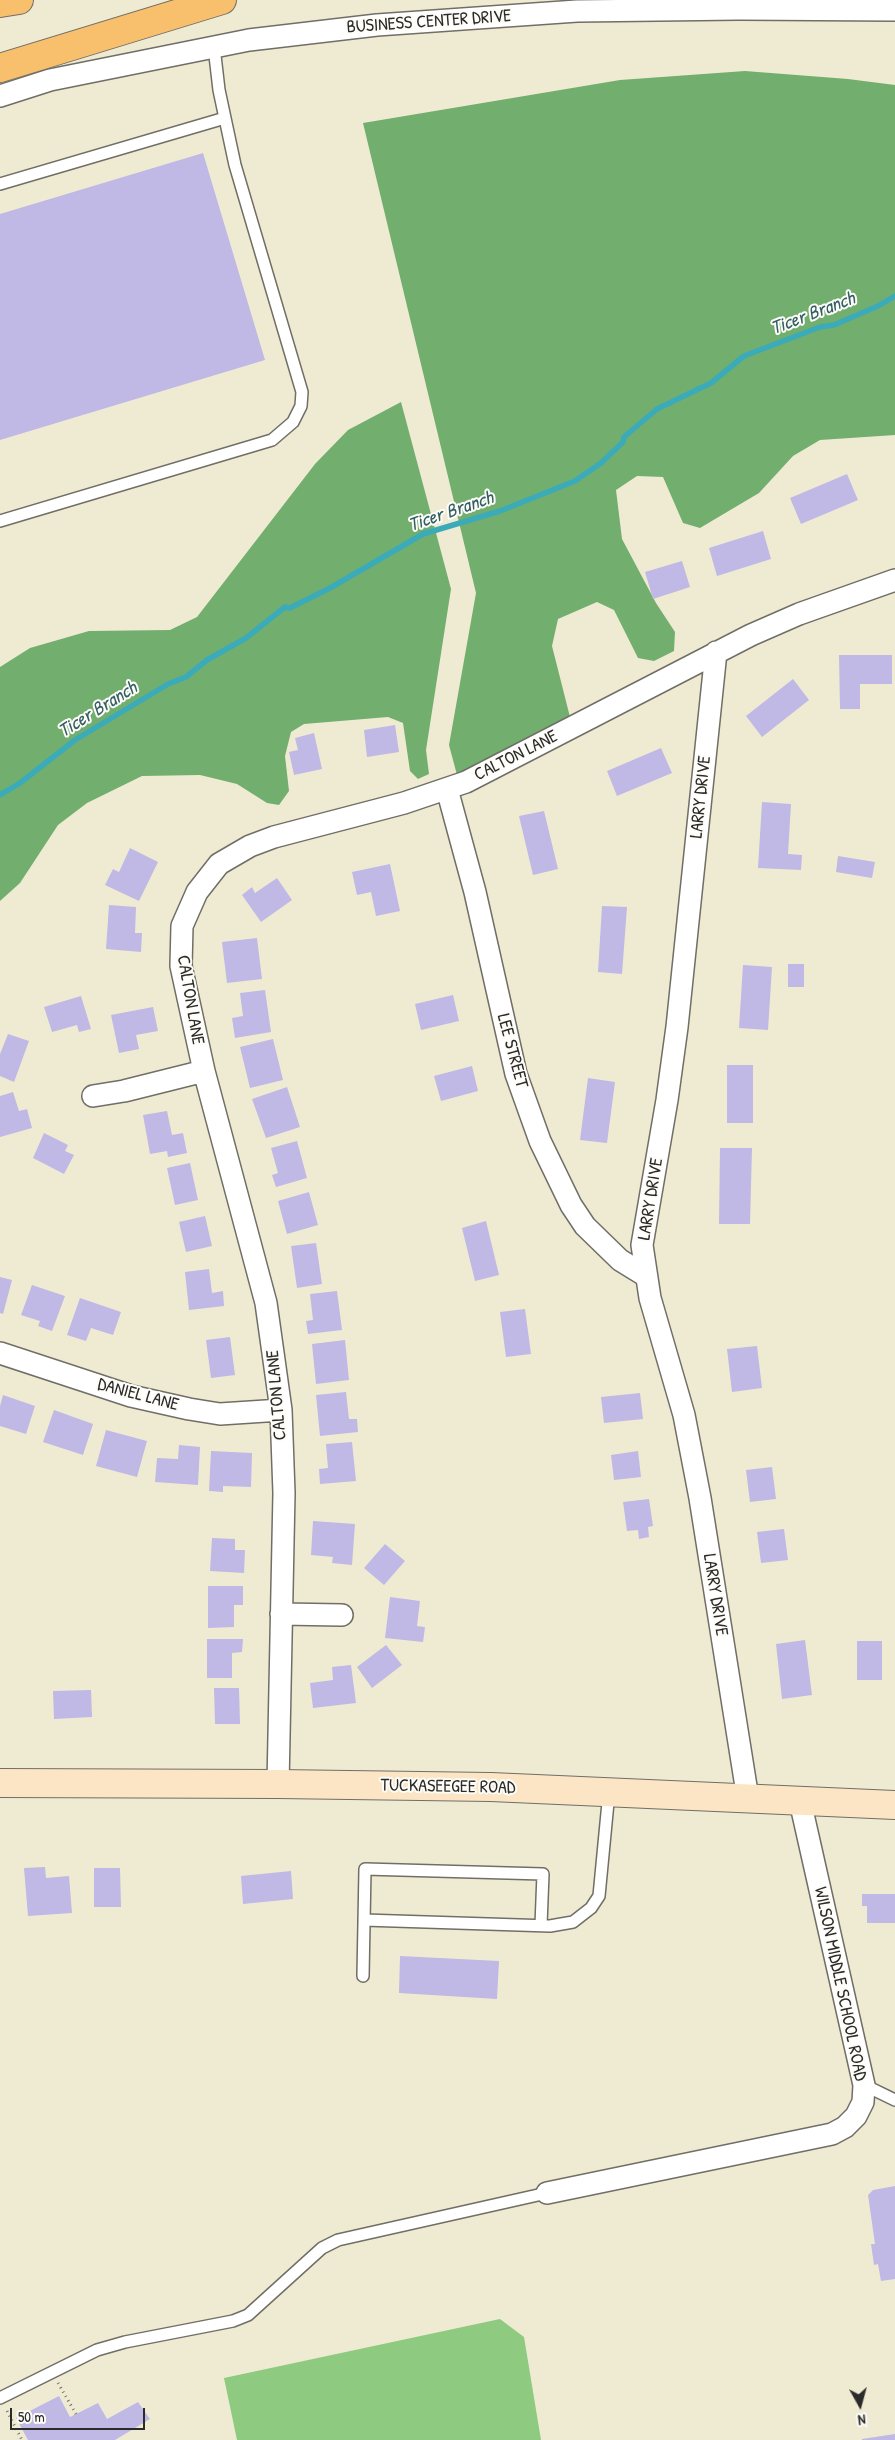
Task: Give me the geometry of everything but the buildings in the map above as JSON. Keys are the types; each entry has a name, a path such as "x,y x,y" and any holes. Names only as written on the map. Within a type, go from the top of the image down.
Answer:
{"highway":[{"path":"0,3 19,0"},
{"path":"0,68 222,0"}],"street":[{"name":"BUSINESS CENTER DRIVE","path":"0,96 50,80 249,40 377,25 577,12 739,8 895,10"},
{"name":"CALTON LANE","path":"278,1784 284,1493 281,1410 266,1303 189,1008 180,952 182,926 197,892 219,864 250,846 274,837 447,789 484,774 716,652 800,614 895,580"},
{"name":"LARRY DRIVE","path":"716,652 676,1036 642,1245 646,1276 663,1347 684,1415 700,1498 748,1799"},
{"name":"LEE STREET","path":"447,789 474,892 516,1074 540,1141 571,1205 584,1226 620,1260 646,1276"},
{"path":"93,1096 124,1091 204,1071"},
{"name":"DANIEL LANE","path":"0,1353 131,1396 189,1409 220,1414 281,1410"},
{"path":"282,1614 342,1615"},
{"name":"TUCKASEEGEE ROAD","path":"0,1783 491,1787 895,1805"},
{"name":"WILSON MIDDLE SCHOOL ROAD","path":"547,2193 832,2134 845,2127 856,2116 863,2102 864,2085 800,1801"}],"lane":[{"path":"0,521 272,440 293,422 301,406 302,392 236,165 225,118 214,47"},
{"path":"0,184 225,118"},
{"path":"364,1920 541,1926 573,1922 591,1908 599,1896 609,1792"},
{"path":"363,1976 365,1869 543,1874 541,1926"},
{"path":"864,2085 895,2100"},
{"path":"0,2398 97,2350 125,2342 233,2321 248,2315 322,2248 338,2240 547,2193"}],"path":[{"path":"58,2383 76,2414"},
{"path":"6,2411 22,2440"}],"green space":[{"path":"745,71 848,79 895,85 895,435 820,440 793,456 759,493 700,528 683,523 663,477 637,476 616,490 622,539 656,603 675,632 674,651 654,661 638,658 614,610 597,602 558,619 552,646 570,717 457,775 449,745 476,593 363,123 620,80"},
{"path":"401,402 451,589 426,750 429,774 418,779 410,771 403,723 388,717 304,724 291,732 285,756 289,791 279,805 267,803 237,784 200,775 142,776 87,803 58,825 20,883 0,901 0,667 30,648 89,631 170,630 197,617 315,464 348,430"},
{"path":"500,2319 524,2337 541,2440 237,2440 224,2378"}],"waterway":[{"name":"Ticer Branch","path":"0,795 20,783 75,740 168,684 186,677 207,660 246,638 285,607 290,608 330,588 423,534 500,511 575,481 601,463 623,442 624,437 657,409 711,383 744,356 820,327 834,325 878,306 895,296"}]}
